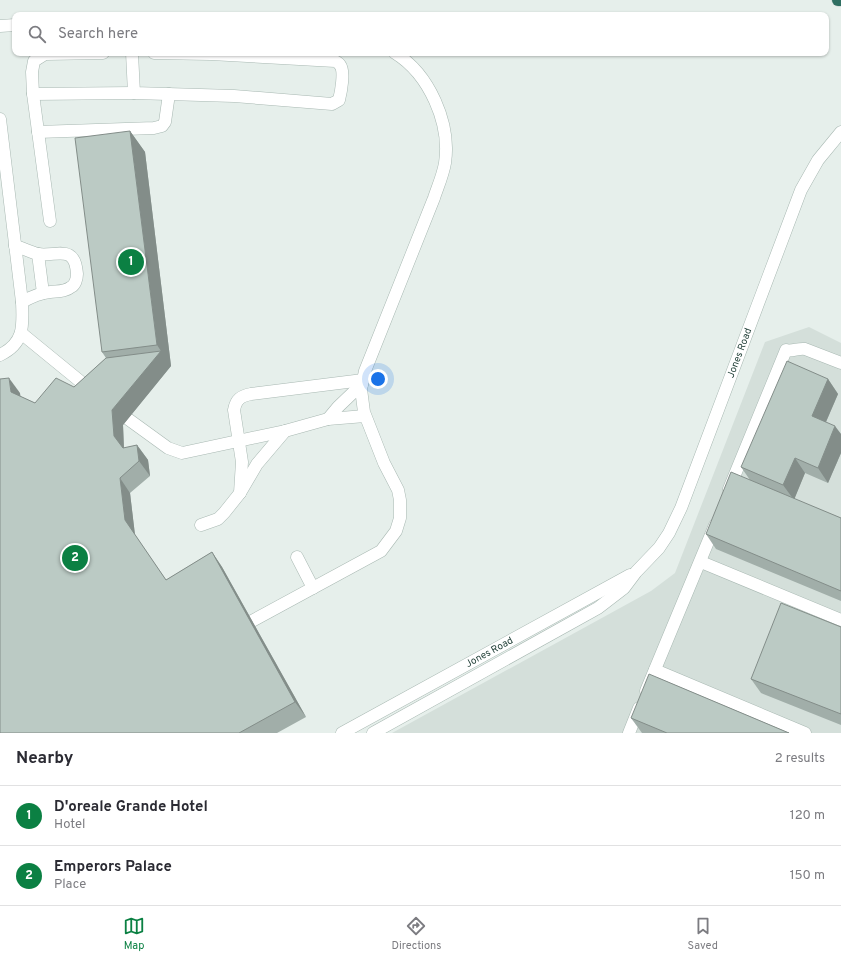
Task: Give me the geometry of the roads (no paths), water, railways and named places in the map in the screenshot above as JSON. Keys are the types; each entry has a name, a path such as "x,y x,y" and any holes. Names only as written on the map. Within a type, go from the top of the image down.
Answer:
{"street":[{"path":"0,26 12,25"},
{"path":"40,56 34,61 32,72 33,94 50,221"},
{"path":"132,56 134,93"},
{"path":"33,94 134,93 234,96 332,104 339,100 342,70 340,65 335,61 246,56"},
{"path":"252,621 381,551 396,532 401,510 398,490 384,463 365,416 361,396 362,382 434,198 445,161 445,138 442,122 432,94 422,78 410,64 399,56"},
{"path":"38,132 154,128 162,126 165,122 169,94"},
{"path":"0,120 22,302 23,325 17,341 6,352 0,355"},
{"name":"Jones Road","path":"373,733 598,608 624,588 636,572 659,548 669,533 678,514 801,190 818,160 841,132"},
{"path":"15,246 38,254 61,252 66,254 72,258 77,278 73,287 65,290 43,293 22,302"},
{"path":"38,254 43,293"},
{"path":"21,333 94,393"},
{"path":"724,502 786,350 790,351 799,348 804,349 841,363"},
{"path":"328,419 362,382"},
{"path":"240,493 242,462 234,410 238,398 244,395 362,382"},
{"path":"128,419 168,448 177,452 187,453 285,431 328,419 365,416"},
{"path":"201,525 218,519 228,509 240,493 257,464 285,431"},
{"path":"629,733 654,670 701,562 718,517"},
{"path":"297,557 313,588"},
{"path":"701,562 841,620"},
{"name":"Jones Road","path":"342,733 602,592 636,572"},
{"path":"654,670 805,733"}],"place":[{"name":"D'oreale Grande Hotel","path":"131,262"},
{"name":"Emperors Palace","path":"75,558"}]}
